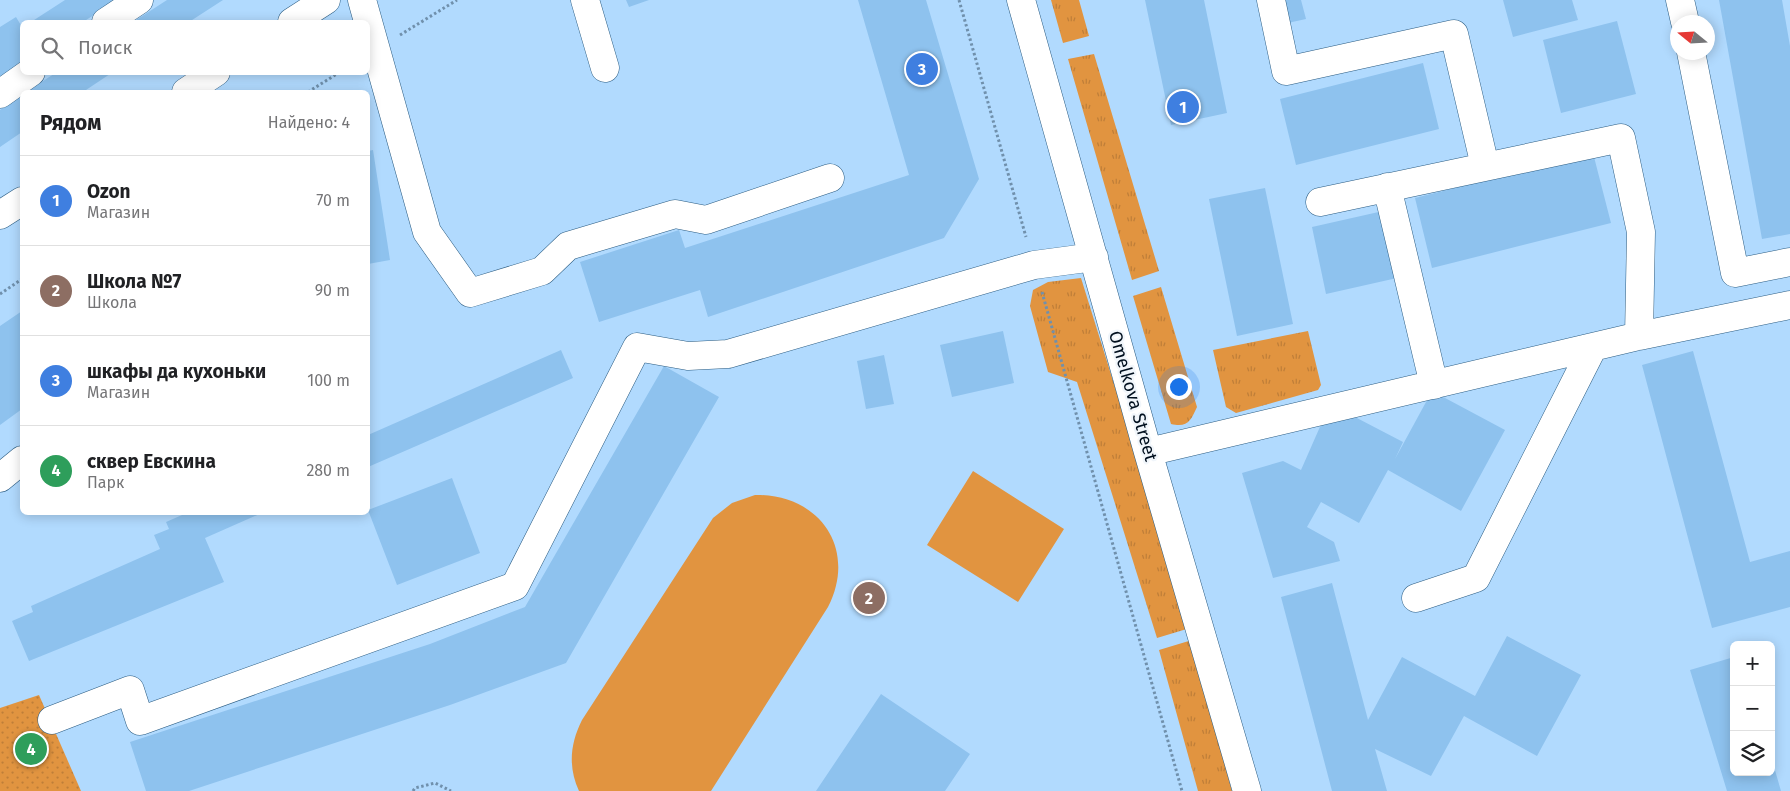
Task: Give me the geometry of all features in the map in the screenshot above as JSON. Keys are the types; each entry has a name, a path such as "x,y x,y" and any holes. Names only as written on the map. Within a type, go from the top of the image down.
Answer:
{"street":[{"path":"109,20 139,0"},
{"path":"295,20 326,0"},
{"path":"362,0 368,20"},
{"path":"586,0 605,68"},
{"name":"Omelkova Street","path":"1021,0 1148,452 1247,791"},
{"path":"1271,0 1286,71 1454,34 1485,166"},
{"path":"1680,0 1683,15"},
{"path":"370,28 426,232 470,293 542,271 568,246 675,214 706,220 830,178"},
{"path":"1693,60 1735,273 1790,262"},
{"path":"0,94 27,75"},
{"path":"189,90 212,75"},
{"path":"1320,202 1621,138 1641,232 1640,336"},
{"path":"1387,187 1434,385"},
{"path":"0,216 20,202"},
{"path":"52,720 130,690 140,722 515,586 637,347 688,356 728,354 1034,265 1094,257"},
{"path":"1148,452 1640,336 1790,305"},
{"path":"1416,598 1476,578 1593,347"},
{"path":"0,478 20,462"}],"path":[{"path":"376,49 456,0"},
{"path":"959,0 1182,791"},
{"path":"311,90 335,75"},
{"path":"0,294 20,280"},
{"path":"413,791 415,788 435,782 451,791"}],"green space":[{"path":"1051,0 1079,0 1089,36 1063,43"},
{"path":"1094,54 1159,271 1132,280 1068,59"},
{"path":"1081,278 1190,628 1157,638 1077,382 1048,372 1030,306 1033,290 1048,282"},
{"path":"1161,287 1197,407 1191,419 1181,425 1171,424 1133,296"},
{"path":"1308,331 1321,385 1318,390 1236,413 1226,407 1213,350"},
{"path":"973,471 1064,529 1018,602 927,545"},
{"path":"755,495 778,497 798,504 814,514 827,528 835,545 838,564 836,585 828,607 711,791 579,791 573,773 572,756 575,738 582,720 713,518 732,503"},
{"path":"1192,640 1232,791 1198,791 1159,650"},
{"path":"39,695 81,791 0,791 0,708"}],"building":[{"path":"65,0 117,0 86,20 34,20"},
{"path":"167,0 223,0 192,20 136,20"},
{"path":"626,0 649,0 629,7"},
{"path":"858,0 926,0 979,179 944,238 708,317 700,290 599,322 580,262 679,230 685,248 909,175"},
{"path":"1145,0 1204,0 1227,113 1171,125"},
{"path":"1277,0 1301,0 1306,19 1283,24"},
{"path":"1503,0 1572,0 1578,20 1513,37"},
{"path":"1719,0 1782,0 1790,46 1790,234 1762,239"},
{"path":"16,17 20,24 20,63 0,77 0,27"},
{"path":"1617,21 1636,94 1561,113 1543,40"},
{"path":"1423,63 1439,129 1296,165 1280,99"},
{"path":"52,75 108,75 86,90 29,90"},
{"path":"20,96 20,133 0,147 0,110"},
{"path":"373,150 390,260 370,264 370,151"},
{"path":"1593,153 1611,223 1432,268 1415,198"},
{"path":"1265,188 1293,324 1237,336 1209,199"},
{"path":"1383,211 1397,278 1326,294 1312,227"},
{"path":"20,312 20,410 0,425 0,326"},
{"path":"1003,331 1014,383 952,397 940,345"},
{"path":"561,350 573,378 370,466 370,434"},
{"path":"1693,351 1750,562 1790,551 1790,607 1712,628 1642,365"},
{"path":"884,355 894,404 866,409 857,361"},
{"path":"664,366 719,397 566,663 450,705 189,791 146,791 130,742 430,644 525,607"},
{"path":"1432,391 1505,430 1461,511 1388,470 1359,523 1321,502 1307,527 1334,542 1340,561 1273,578 1242,473 1283,461 1301,470 1330,404 1403,442 1395,459"},
{"path":"452,478 480,553 397,585 370,515 370,509"},
{"path":"182,515 257,515 205,538 224,582 29,661 12,621 33,612 31,606 160,549 154,535 169,529 166,522"},
{"path":"1332,583 1368,720 1402,657 1475,696 1507,636 1581,675 1537,756 1464,716 1431,776 1375,749 1387,791 1332,791 1281,597"},
{"path":"1730,658 1730,776 1775,776 1775,770 1781,791 1727,791 1690,670"},
{"path":"881,694 970,754 945,791 816,791"}],"place":[{"name":"шкафы да кухоньки","path":"922,69"},
{"name":"Ozon","path":"1183,107"},
{"name":"Школа №7","path":"869,598"},
{"name":"сквер Евскина","path":"31,749"}]}
